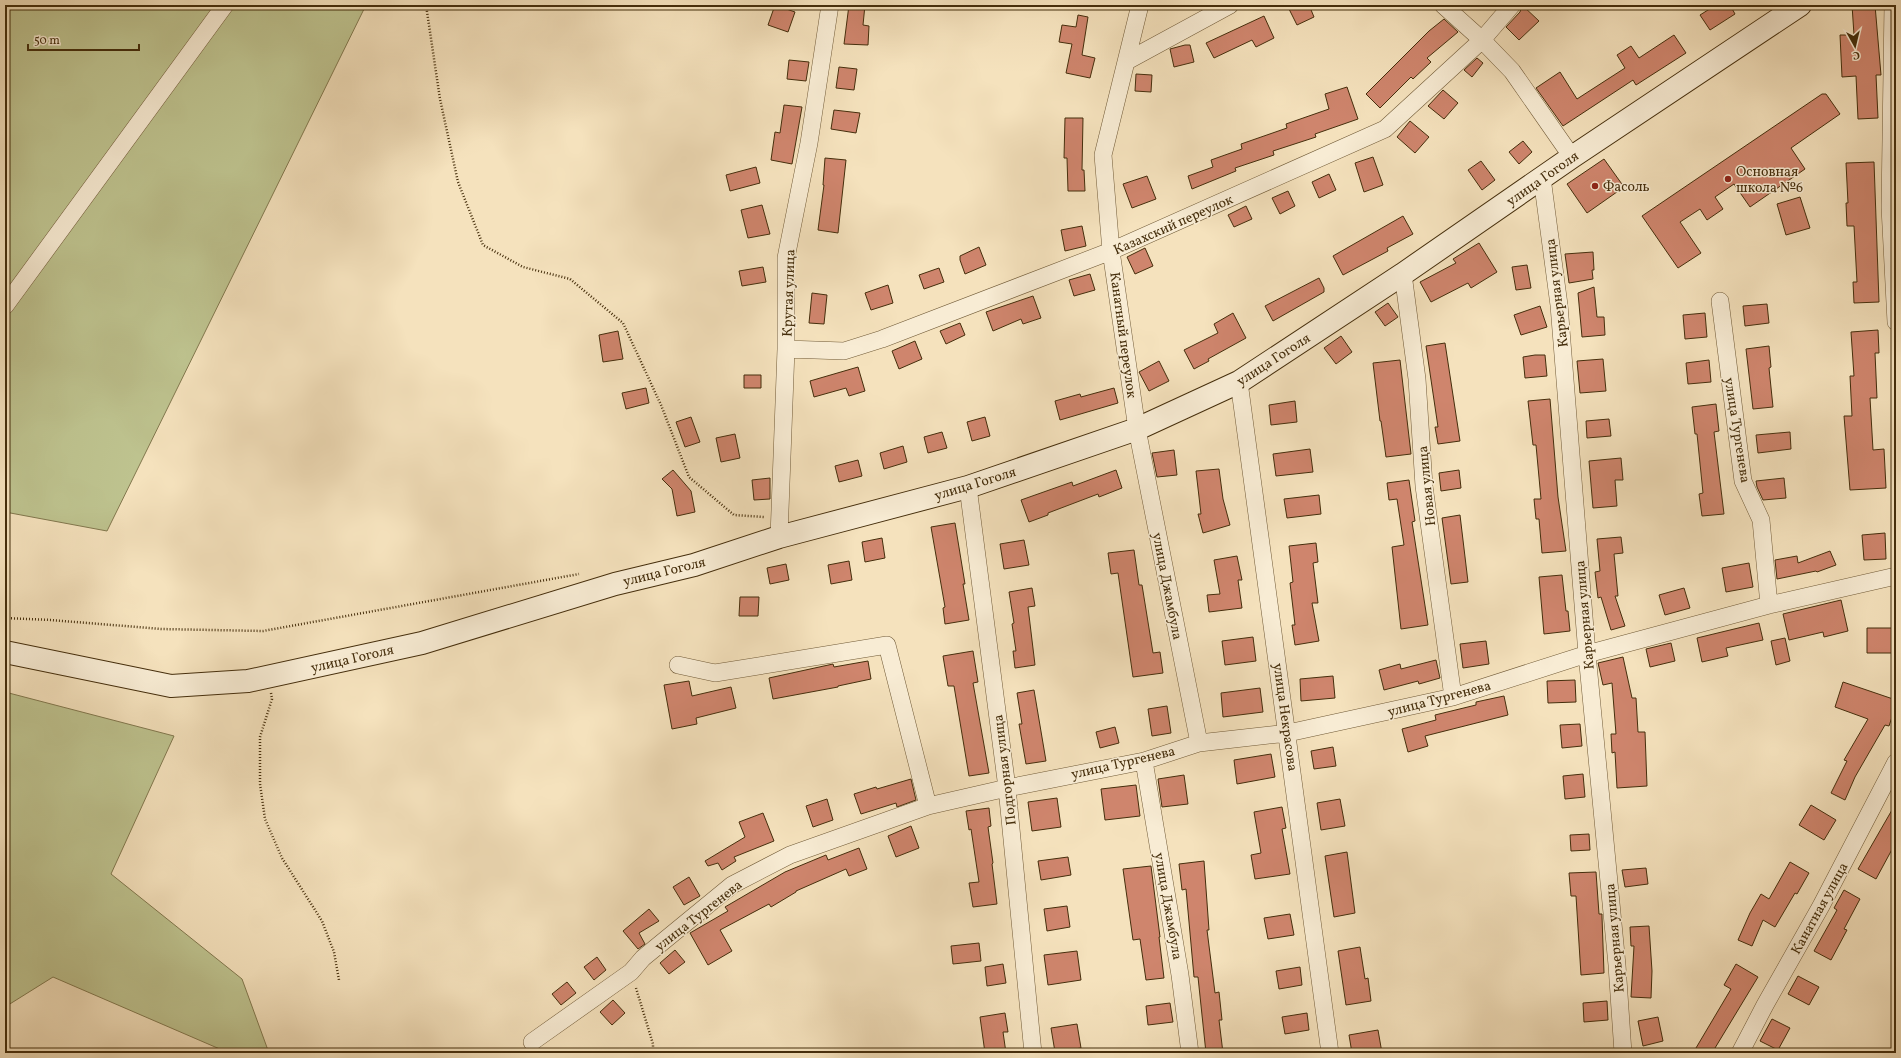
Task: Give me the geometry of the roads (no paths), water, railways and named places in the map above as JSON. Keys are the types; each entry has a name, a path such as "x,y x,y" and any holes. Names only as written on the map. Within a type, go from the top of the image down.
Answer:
{"street":[{"path":"5,306 225,5"},
{"name":"Крутая улица","path":"779,527 786,349 786,258 809,143 830,5"},
{"name":"Канатный переулок","path":"1137,429 1112,251 1103,155 1140,5"},
{"path":"1127,61 1230,5"},
{"path":"1443,5 1482,40 1512,71 1572,157"},
{"name":"Казахский переулок","path":"786,349 844,351 882,339 1112,251 1385,129 1482,40 1512,5"},
{"name":"улица Гоголя","path":"5,652 46,659 171,686 248,682 422,643 615,584 694,565 779,527 968,487 1137,429 1239,382 1403,274 1779,11 1800,5"},
{"path":"1893,5 1890,207 1896,322"},
{"name":"Карьерная улица","path":"1542,178 1559,305 1586,654 1616,957 1623,1053"},
{"name":"Новая улица","path":"1403,274 1417,379 1424,486 1453,697"},
{"name":"улица Тургенева","path":"1720,301 1743,481 1761,520 1769,605"},
{"name":"улица Некрасова","path":"1239,382 1288,733 1330,1053"},
{"name":"улица Джамбула","path":"1137,429 1199,743"},
{"name":"Подгорная улица","path":"968,487 1007,788 1033,1053"},
{"name":"улица Тургенева","path":"532,1042 631,972 643,958 732,885 790,855 928,806 1144,760 1199,743 1288,733 1453,697 1586,654 1769,605 1896,576"},
{"path":"678,665 715,673 887,645 928,806"},
{"name":"улица Джамбула","path":"1144,760 1180,975 1190,1053"},
{"name":"Канатная улица","path":"1740,1053 1765,1005 1821,906 1896,762"}],"place":[{"name":"Основная школа №6","path":"1728,179"},
{"name":"Фасоль","path":"1595,186"}]}
